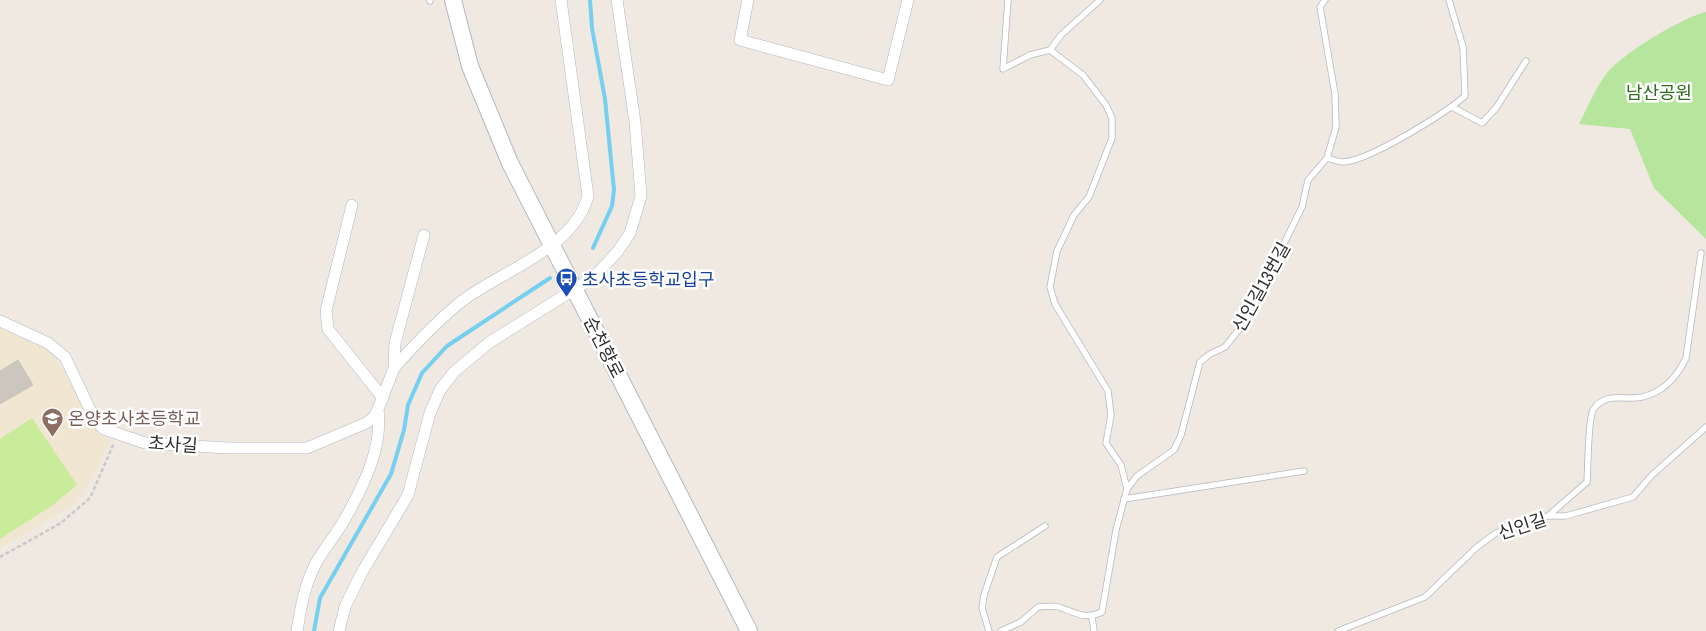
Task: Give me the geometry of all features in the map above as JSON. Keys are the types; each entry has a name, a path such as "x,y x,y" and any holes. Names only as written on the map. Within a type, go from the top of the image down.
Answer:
{"main road":[{"name":"순천향로","path":"453,0 470,66 510,163 749,631"}],"street":[{"path":"394,368 429,329 464,300 552,245 573,228 584,211 588,196 561,0"},
{"path":"339,631 345,607 357,582 408,495 430,413 440,390 454,372 490,342 594,277 618,251 630,233 641,196 634,122 617,0"},
{"path":"748,0 740,40 888,80 908,0"},
{"path":"352,205 326,311 328,330 383,398"},
{"path":"394,368 394,343 424,236"},
{"name":"초사길","path":"0,321 48,343 65,357 94,418 104,429 117,436 145,443 307,448 366,423 373,418 378,410 394,368"},
{"path":"297,631 303,593 312,571 346,518 373,460 380,424 378,410"}],"lane":[{"path":"1008,0 1003,69 1030,55 1050,50 1061,35 1100,0"},
{"path":"1325,0 1320,6 1335,94 1336,126 1327,158 1342,162 1383,148 1452,107 1465,96 1463,47 1449,0"},
{"path":"1050,50 1083,75 1106,105 1112,118 1112,138 1089,197 1074,215 1057,251 1050,287 1054,304 1108,391 1112,414 1106,443 1121,465 1127,489"},
{"path":"1452,107 1482,124 1496,108 1526,61"},
{"name":"신인길13번길","path":"1092,617 1102,612 1116,530 1127,489 1137,476 1174,450 1182,435 1200,362 1210,354 1225,347 1246,319 1302,207 1308,180 1327,158"},
{"path":"1548,516 1587,482 1592,411 1601,402 1616,396 1640,397 1662,390 1680,372 1686,358 1701,253"},
{"name":"신인길","path":"1338,631 1425,597 1477,547 1496,533 1548,516 1566,516 1634,497 1652,475 1706,428"},
{"path":"1124,499 1304,471"},
{"path":"989,631 982,608 984,594 997,557 1045,526"},
{"path":"1001,631 1021,622 1038,607 1056,606 1080,616 1092,617 1094,631"}],"path":[{"path":"0,557 61,523 90,498 117,436"}],"shaded area":[{"name":"온양초사초등학교","path":"0,328 52,352 98,433 110,440 97,472 76,503 0,548"}],"green space":[{"name":"남산공원","path":"1706,12 1706,239 1654,188 1630,129 1579,124 1599,84 1615,65 1669,28"},
{"path":"32,418 77,485 53,505 0,539 0,439"}],"building":[{"path":"18,360 33,385 0,404 0,371"}],"waterway":[{"path":"590,0 592,28 605,99 614,190 612,206 593,248"},
{"path":"314,631 320,598 391,474 404,430 408,405 422,373 447,346 550,278"}],"place":[{"name":"초사초등학교입구","path":"566,298"},
{"name":"온양초사초등학교","path":"52,437"}]}
